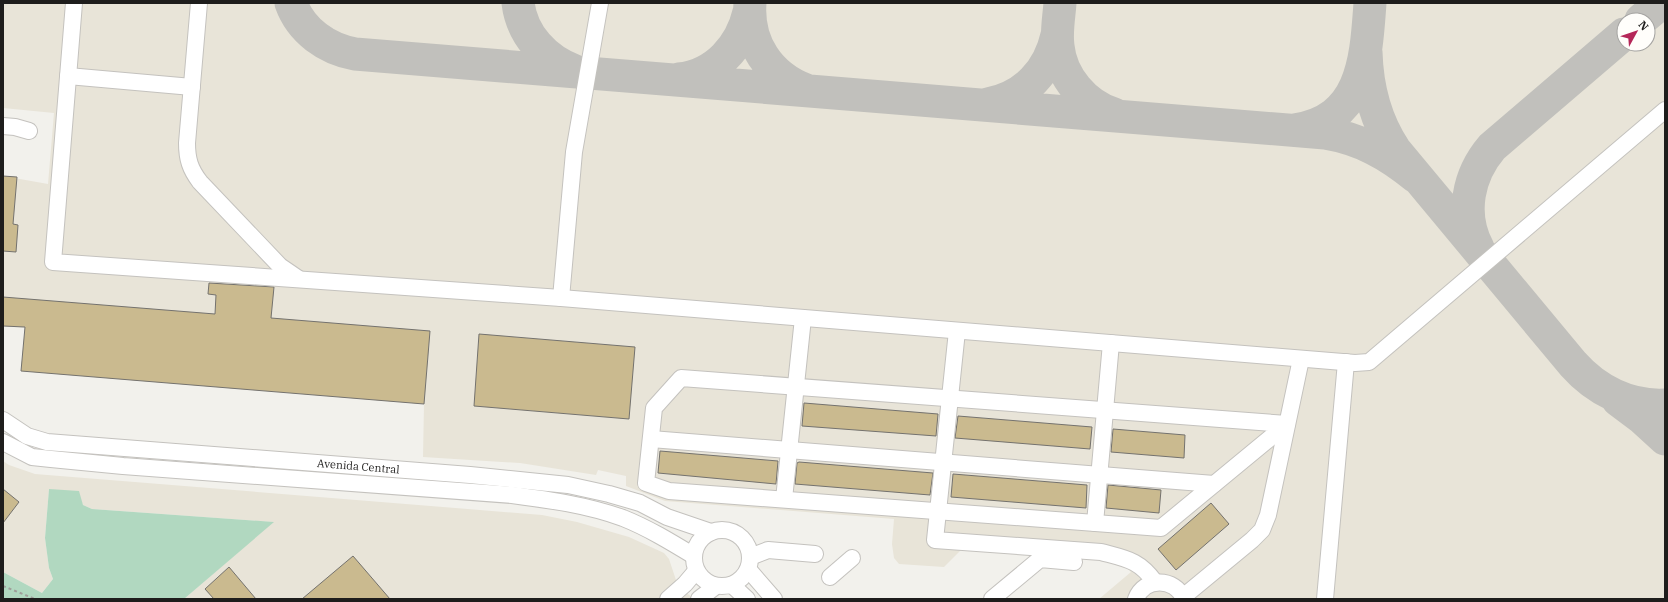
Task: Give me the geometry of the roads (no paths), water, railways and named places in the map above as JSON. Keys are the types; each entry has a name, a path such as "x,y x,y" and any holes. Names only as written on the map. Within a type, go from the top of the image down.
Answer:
{"street":[{"path":"74,3 53,262 561,298 1301,359 1369,362 1665,110"},
{"path":"199,3 187,143 189,167 200,182 280,266 300,280"},
{"path":"561,298 574,152 600,3"},
{"path":"68,76 192,87"},
{"path":"3,126 15,127 29,131"},
{"path":"784,499 797,387 803,318"},
{"path":"957,331 935,540 1101,552 1125,558 1145,569 1155,582"},
{"path":"1095,523 1111,343"},
{"path":"1136,599 1141,589 1155,582 1163,582 1171,585 1183,598 1262,530 1268,515 1301,359"},
{"path":"1325,599 1346,362"},
{"path":"681,378 1287,424 1160,528 669,491 646,483 654,408 681,378"},
{"name":"Avenida Central","path":"3,420 26,436 47,442 470,475 568,485 609,494 640,503 667,517 711,532"},
{"path":"651,439 1214,484"},
{"name":"Avenida Central","path":"3,442 32,457 123,466 512,495 574,504 624,519 666,539 695,563"},
{"path":"668,599 685,584 695,563 697,545 702,537 711,532 722,530 732,531 740,537 746,545 749,563 774,599"},
{"path":"695,563 704,580 716,586 732,585 740,580 749,563 772,545"},
{"path":"830,577 852,558"},
{"path":"992,599 1040,559 1074,562"},
{"path":"732,585 747,599"},
{"path":"699,599 716,586"}]}
